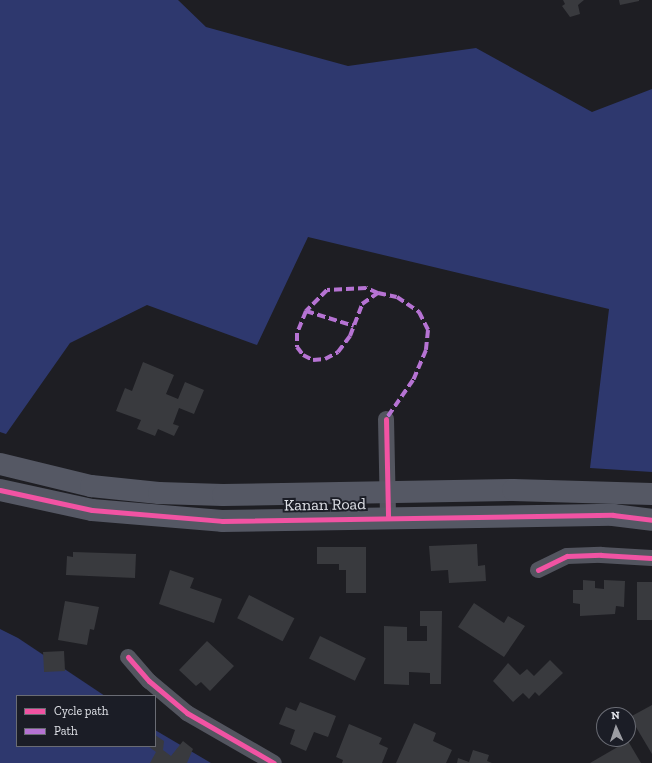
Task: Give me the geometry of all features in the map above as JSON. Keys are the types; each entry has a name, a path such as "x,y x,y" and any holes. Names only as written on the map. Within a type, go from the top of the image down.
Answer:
{"main road":[{"name":"Kanan Road","path":"0,464 91,486 159,493 386,493 513,490 652,494"},
{"name":"Kanan Road","path":"0,490 92,510 157,517 222,520 613,515 652,520"}],"street":[{"path":"386,419 386,493 388,517"},
{"path":"538,570 567,556 601,555 652,558"},
{"path":"128,657 149,681 187,713 274,763"}],"shaded area":[{"path":"0,0 178,0 206,27 348,66 476,48 592,112 652,89 652,472 590,468 609,309 308,237 257,345 147,305 70,343 6,434 0,432"},
{"path":"0,629 18,638 104,695 16,695 16,747 156,747 156,731 211,763 0,763"}],"building":[{"path":"563,0 584,0 578,5 580,14 570,17 562,6 565,4"},
{"path":"619,0 639,0 639,1 620,5"},
{"path":"143,362 174,375 166,394 178,399 185,382 204,390 194,414 179,408 173,424 179,426 174,436 158,429 155,436 137,429 141,420 116,411 125,388 132,391"},
{"path":"477,544 478,566 485,565 486,581 449,583 448,570 431,571 429,546"},
{"path":"317,547 366,547 366,593 346,593 346,570 339,570 339,564 317,564"},
{"path":"73,552 136,554 135,578 66,575 67,556 73,557"},
{"path":"170,570 194,578 190,588 222,599 214,623 159,604"},
{"path":"583,580 595,581 595,588 604,589 604,580 625,581 624,607 616,606 615,614 580,616 580,604 573,603 573,590 583,590"},
{"path":"637,582 652,582 652,620 637,620"},
{"path":"249,595 294,618 283,641 237,618"},
{"path":"65,601 99,607 94,630 90,629 87,645 58,640"},
{"path":"474,603 504,623 508,616 525,626 504,657 458,627"},
{"path":"420,611 442,611 441,684 430,684 430,673 409,672 409,685 384,684 384,626 407,627 407,641 427,641 427,626 420,626"},
{"path":"320,636 366,658 355,681 309,658"},
{"path":"207,641 234,666 210,691 201,682 196,686 179,670"},
{"path":"64,651 65,671 44,672 43,652"},
{"path":"550,660 563,673 539,696 535,692 529,699 523,693 513,702 493,681 508,663 520,675 527,669 534,676"},
{"path":"300,702 336,716 328,737 314,732 306,751 290,744 295,730 279,724 286,707 296,711"},
{"path":"652,705 652,754 636,727 636,714"},
{"path":"414,723 436,733 433,741 452,750 446,763 396,763"},
{"path":"349,724 382,738 379,744 388,748 382,763 342,763 343,760 336,757"},
{"path":"156,736 164,741 163,750 171,756 183,741 193,749 187,763 150,763 156,752 149,747 156,747"},
{"path":"618,747 632,747 641,763 590,763"},
{"path":"473,750 489,755 487,761 492,763 457,763 458,758 469,762"}],"marked path":[{"path":"378,293 366,288 327,290 306,311 297,333 297,347 303,355 313,360 325,359 338,352 350,336 362,304 378,293 397,297 419,312 428,330 426,350 413,380 386,419"},
{"path":"306,311 354,326"}],"cycle path":[{"path":"386,419 388,517"},
{"path":"0,490 92,510 222,521 613,515 652,520"},
{"path":"538,570 567,556 601,555 652,558"},
{"path":"128,657 149,681 187,713 274,763"}]}
